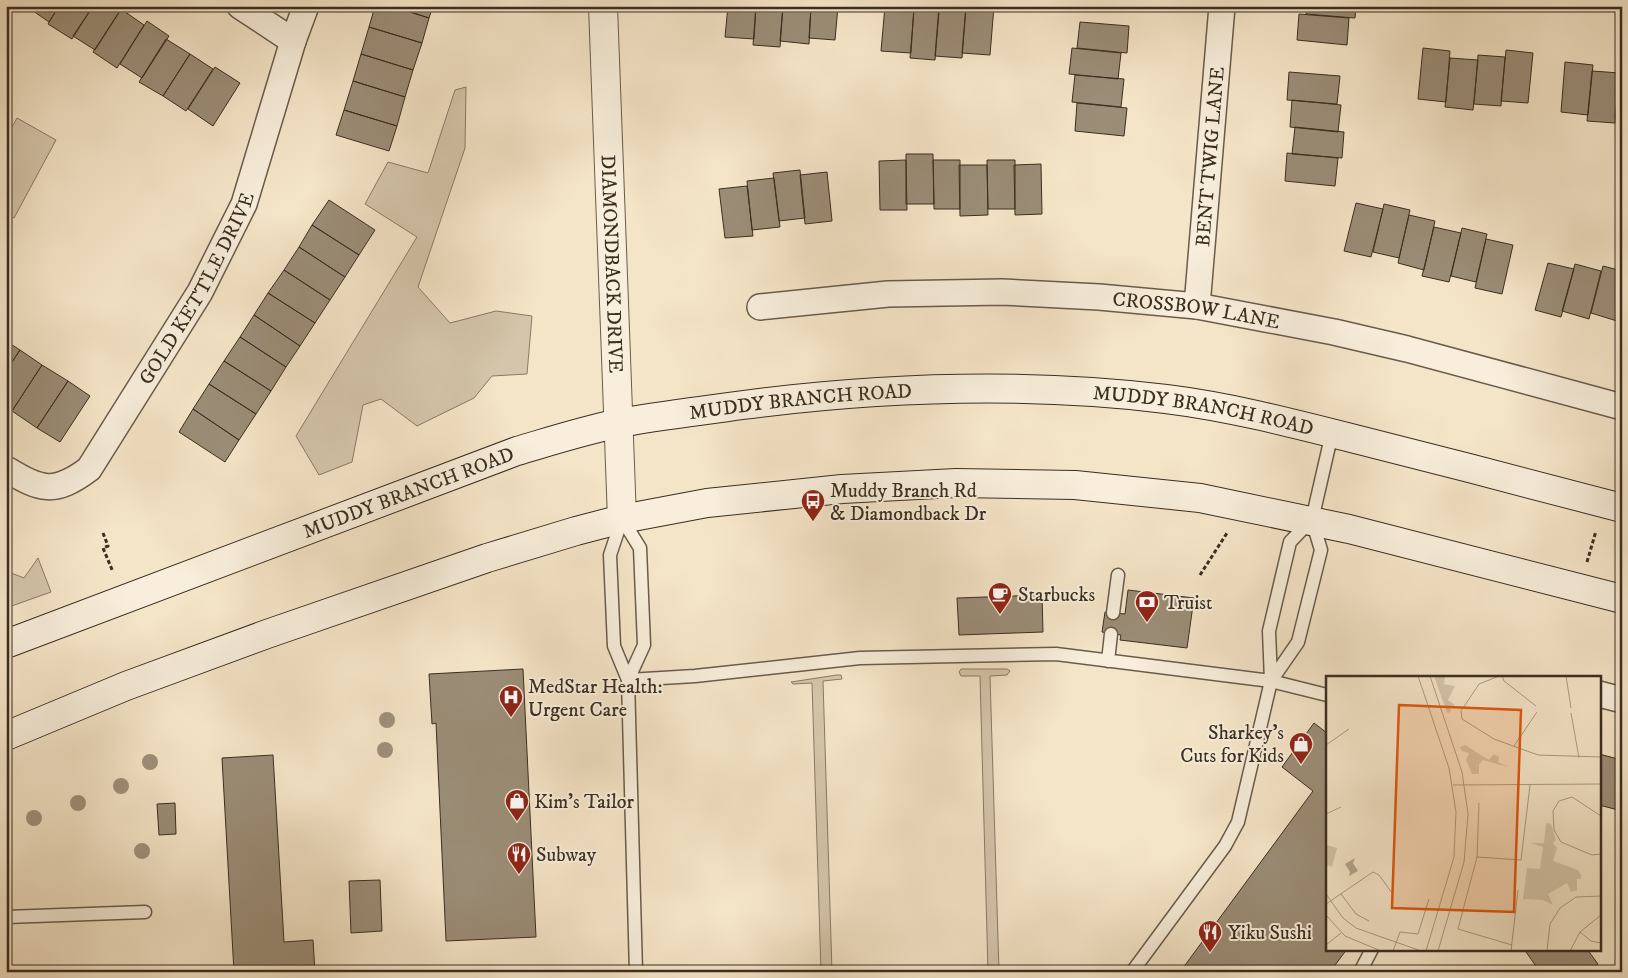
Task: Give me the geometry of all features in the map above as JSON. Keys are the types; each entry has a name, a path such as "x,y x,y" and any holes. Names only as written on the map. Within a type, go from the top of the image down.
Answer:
{"main road":[{"name":"DIAMONDBACK DRIVE","path":"603,6 622,519"},
{"name":"MUDDY BRANCH ROAD","path":"6,644 516,451 619,424 777,401 856,392 985,389 1096,392 1168,399 1240,412 1332,433 1622,508"},
{"path":"6,736 126,686 267,634 487,558 576,531 622,519 707,503 842,489 956,483 1075,485 1200,498 1312,520 1448,553 1622,599"}],"street":[{"path":"240,6 293,41"},
{"name":"GOLD KETTLE DRIVE","path":"6,468 27,481 42,487 57,486 73,481 89,469 200,292 244,204 293,41 306,6"},
{"name":"BENT TWIG LANE","path":"1197,306 1222,6"},
{"name":"CROSSBOW LANE","path":"760,307 888,294 1002,292 1099,297 1197,306 1334,332 1406,349 1622,407"},
{"path":"1600,694 1622,700"}],"lane":[{"path":"1271,681 1298,642 1321,550 1312,520 1332,433"},
{"path":"622,519 610,555 614,646 628,680 636,972"},
{"path":"622,519 640,548 644,645 628,680"},
{"path":"1132,972 1188,898 1233,833 1240,814 1271,681 1269,631 1290,542 1312,520"},
{"path":"1114,613 1118,576"},
{"path":"1108,661 1111,634"},
{"path":"628,680 695,676 860,658 1056,654 1271,681 1326,696"},
{"path":"6,917 145,912"},
{"path":"1360,972 1371,950"}],"path":[{"path":"1200,575 1230,529"},
{"path":"1585,570 1596,531"},
{"path":"103,533 108,546 103,548 113,573"},
{"path":"888,972 909,971"}],"shaded area":[{"path":"466,87 465,148 418,287 450,323 496,311 532,316 527,374 492,376 474,398 417,426 381,399 363,405 352,462 319,475 296,436 417,237 365,204 388,162 428,173 455,90"},
{"path":"17,118 56,140 14,218 6,214 6,138"},
{"path":"38,558 51,592 6,608 6,571 24,578"},
{"path":"961,669 1007,669 1010,671 1007,675 990,676 999,972 988,972 980,676 961,676 959,672"},
{"path":"841,675 842,679 823,681 832,972 821,972 812,683 793,684 791,682"}],"building":[{"path":"26,6 59,6 49,22"},
{"path":"59,6 93,6 72,39 48,24"},
{"path":"93,6 122,8 95,50 73,36"},
{"path":"375,6 391,6 429,18 422,43 369,27"},
{"path":"391,6 433,6 429,18"},
{"path":"728,6 756,6 754,39 725,37"},
{"path":"756,6 783,6 780,47 753,45"},
{"path":"783,6 811,6 809,44 780,41"},
{"path":"811,6 838,6 835,40 809,38"},
{"path":"885,6 914,6 911,53 881,51"},
{"path":"939,6 966,8 962,58 935,56"},
{"path":"966,6 994,6 990,55 962,53"},
{"path":"1307,6 1356,6 1355,18 1306,14"},
{"path":"121,9 144,25 117,68 93,52"},
{"path":"914,10 939,12 935,60 910,58"},
{"path":"1299,14 1349,18 1347,45 1297,40"},
{"path":"147,21 169,36 142,78 120,64"},
{"path":"1080,22 1129,26 1127,53 1077,48"},
{"path":"369,27 422,43 413,70 361,54"},
{"path":"166,39 190,54 163,96 139,82"},
{"path":"1072,48 1121,53 1118,79 1069,74"},
{"path":"1423,48 1450,51 1446,102 1418,99"},
{"path":"1506,50 1533,53 1528,103 1501,101"},
{"path":"190,54 213,69 186,111 163,96"},
{"path":"361,54 413,70 405,97 353,81"},
{"path":"1478,55 1505,57 1501,106 1474,104"},
{"path":"1450,58 1478,60 1473,110 1445,107"},
{"path":"1565,62 1593,65 1588,115 1561,112"},
{"path":"215,67 240,83 213,126 188,109"},
{"path":"1620,68 1622,68 1622,118 1615,117"},
{"path":"1592,71 1620,73 1615,123 1587,121"},
{"path":"1289,72 1340,76 1337,104 1287,100"},
{"path":"1075,75 1124,79 1121,107 1072,102"},
{"path":"353,81 405,97 397,126 344,110"},
{"path":"1292,100 1341,105 1338,132 1290,127"},
{"path":"1077,103 1127,108 1124,136 1075,131"},
{"path":"344,110 397,126 389,151 336,135"},
{"path":"1295,127 1344,132 1342,158 1292,154"},
{"path":"1287,153 1338,158 1335,186 1285,181"},
{"path":"906,154 933,154 934,204 906,204"},
{"path":"906,160 907,210 880,210 879,161"},
{"path":"933,160 960,160 960,209 934,209"},
{"path":"987,160 1015,160 1015,209 988,209"},
{"path":"1041,164 1042,214 1015,215 1014,165"},
{"path":"959,165 987,165 988,215 960,216"},
{"path":"800,170 805,218 779,221 773,173"},
{"path":"827,172 832,221 805,224 800,175"},
{"path":"774,178 780,227 752,230 747,181"},
{"path":"747,186 753,236 725,238 719,189"},
{"path":"329,200 375,230 359,255 312,225"},
{"path":"1356,203 1383,209 1371,257 1344,251"},
{"path":"1384,204 1410,210 1399,258 1373,252"},
{"path":"1409,215 1435,221 1424,270 1398,263"},
{"path":"312,225 359,255 345,277 299,247"},
{"path":"1434,227 1461,233 1449,282 1422,276"},
{"path":"1462,228 1487,234 1476,282 1451,276"},
{"path":"1486,239 1513,245 1502,294 1475,288"},
{"path":"299,247 345,277 330,300 284,270"},
{"path":"1548,263 1574,269 1561,317 1535,310"},
{"path":"1575,264 1601,271 1589,319 1562,311"},
{"path":"1603,266 1622,271 1622,302 1617,321 1591,313"},
{"path":"284,270 330,300 315,323 268,293"},
{"path":"268,293 315,323 300,346 254,315"},
{"path":"1622,302 1622,327 1616,326"},
{"path":"254,315 300,346 286,367 240,337"},
{"path":"240,337 286,367 271,391 224,361"},
{"path":"6,341 20,350 6,371"},
{"path":"20,350 42,365 12,411 6,407 6,371"},
{"path":"224,361 271,391 256,414 209,384"},
{"path":"42,365 68,381 37,428 12,411"},
{"path":"68,381 90,396 60,442 37,428"},
{"path":"209,384 256,414 239,440 193,409"},
{"path":"193,409 239,440 225,462 179,432"},
{"name":"Truist","path":"1128,590 1194,598 1187,648 1120,640 1121,635 1102,632 1105,612 1125,614"},
{"name":"Starbucks","path":"1042,595 1043,632 959,635 957,598"},
{"path":"523,669 536,937 446,941 436,723 432,724 429,674"},
{"path":"1314,723 1326,732 1326,950 1346,950 1330,972 1180,972 1313,791 1282,767"},
{"path":"1600,754 1622,760 1622,811 1600,805"},
{"path":"273,755 284,942 313,940 315,972 234,972 222,758"},
{"path":"175,803 176,834 159,835 157,804"},
{"path":"380,880 382,931 351,933 349,881"},
{"path":"1525,950 1588,950 1598,964 1587,972 1540,972"}],"place":[{"name":"Muddy Branch Rd & Diamondback Dr","path":"813,522"},
{"name":"Starbucks","path":"1000,615"},
{"name":"Truist","path":"1147,623"},
{"name":"MedStar Health: Urgent Care","path":"511,718"},
{"name":"Sharkey's Cuts for Kids","path":"1301,765"},
{"name":"Kim's Tailor","path":"517,822"},
{"name":"Subway","path":"519,875"},
{"name":"Yiku Sushi","path":"1210,953"}]}
